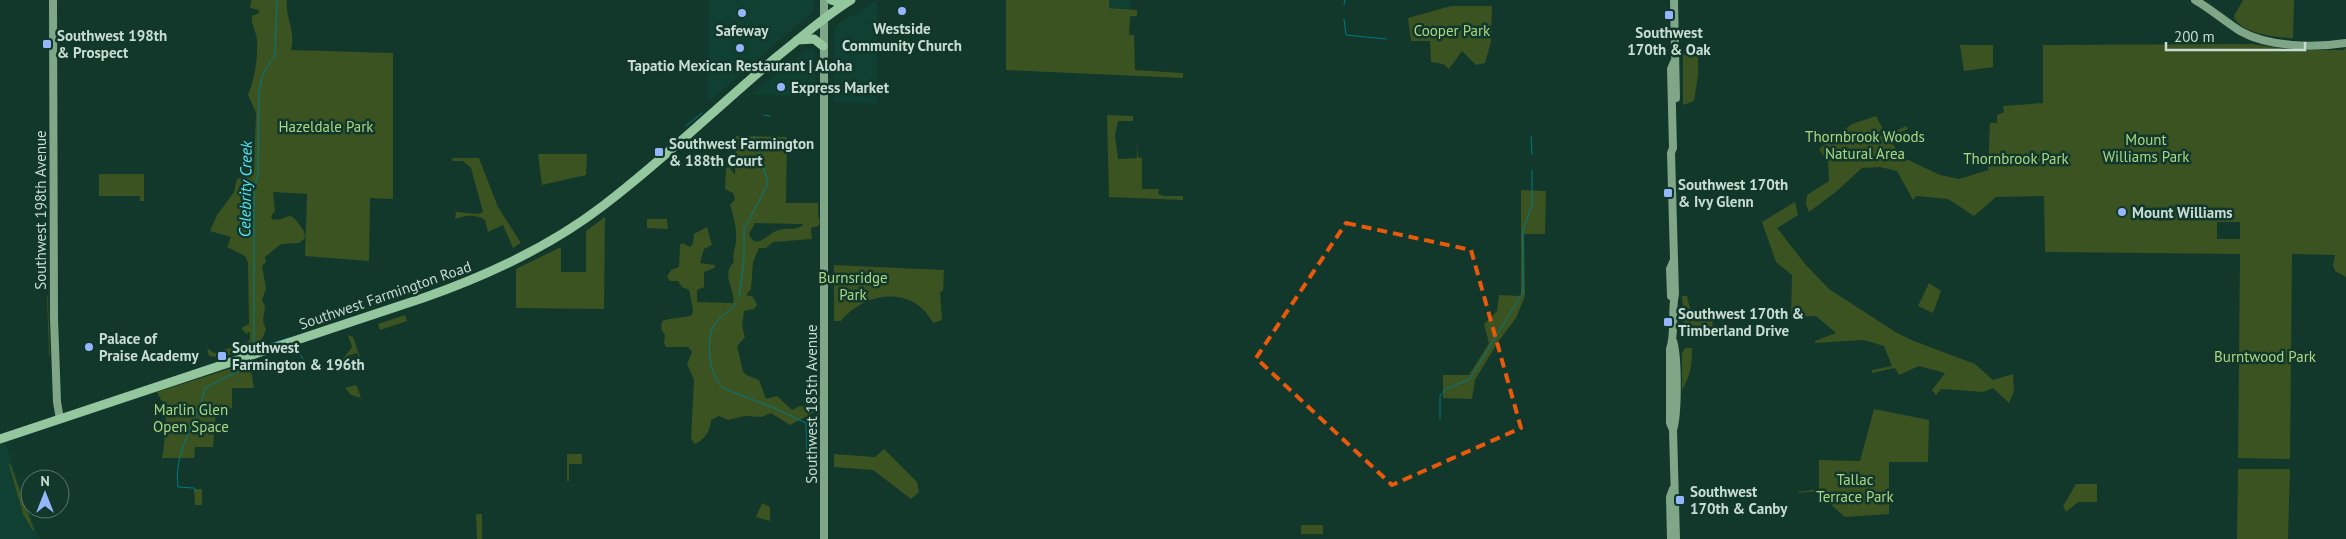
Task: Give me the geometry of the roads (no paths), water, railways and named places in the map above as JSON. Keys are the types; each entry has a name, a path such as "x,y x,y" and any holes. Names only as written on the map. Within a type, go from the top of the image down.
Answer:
{"main road":[{"path":"831,0 848,2"},
{"name":"Southwest Farmington Road","path":"0,439 430,296 466,282 529,251 572,228 607,204 797,40 824,18 848,2"},
{"path":"797,40 814,39 823,46"}],"street":[{"name":"Southwest 198th Avenue","path":"53,0 54,319 57,402 60,418"},
{"name":"Southwest 185th Avenue","path":"824,0 826,209 824,539"},
{"path":"1671,539 1670,497 1673,489 1673,430 1670,413 1670,349 1673,341 1673,302 1670,294 1670,269 1673,262 1673,180 1671,153 1673,148 1673,110 1670,69 1674,62 1674,0"},
{"path":"2195,0 2238,30 2258,39 2281,44 2346,43"},
{"path":"1673,489 1676,497 1676,539"}],"waterway":[{"name":"Celebrity Creek","path":"252,351 254,344 254,190 258,173 259,90 264,71 275,56 277,0"},
{"path":"1344,5 1345,0"},
{"path":"1344,19 1346,35 1386,39"},
{"path":"686,126 702,113"},
{"path":"764,115 770,116"},
{"path":"739,297 744,260 744,229 767,186 767,180 754,136"},
{"path":"1531,136 1532,154"},
{"path":"1440,419 1440,396 1446,389 1470,379 1523,292 1523,230 1532,205 1532,170"},
{"path":"736,303 716,322 711,332 709,349 715,377 725,389 772,407 806,423 807,463"},
{"name":"Celebrity Creek","path":"255,344 256,348 289,338"},
{"name":"Celebrity Creek","path":"297,349 303,359"},
{"path":"196,491 194,488 178,487 177,474 182,449 205,388 247,367 249,361"}],"place":[{"name":"Westside Community Church","path":"902,11"},
{"name":"Safeway","path":"742,13"},
{"name":"Southwest 170th & Oak","path":"1669,15"},
{"name":"Southwest 198th & Prospect","path":"47,44"},
{"name":"Tapatio Mexican Restaurant | Aloha","path":"740,48"},
{"name":"Express Market","path":"781,87"},
{"name":"Southwest Farmington & 188th Court","path":"659,152"},
{"name":"Southwest 170th & Ivy Glenn","path":"1668,193"},
{"name":"Mount Williams","path":"2122,212"},
{"name":"Southwest 170th & Timberland Drive","path":"1668,322"},
{"name":"Palace of Praise Academy","path":"89,347"},
{"name":"Southwest Farmington & 196th","path":"222,356"},
{"name":"Southwest 170th & Canby","path":"1680,500"}],"park label":[{"name":"Cooper Park","path":"1452,30"},
{"name":"Hazeldale Park","path":"326,126"},
{"name":"Thornbrook Woods Natural Area","path":"1865,144"},
{"name":"Mount Williams Park","path":"2146,148"},
{"name":"Thornbrook Park","path":"2016,158"},
{"name":"Burnsridge Park","path":"853,286"},
{"name":"Burntwood Park","path":"2265,356"},
{"name":"Marlin Glen Open Space","path":"191,418"},
{"name":"Tallac Terrace Park","path":"1855,488"}]}
